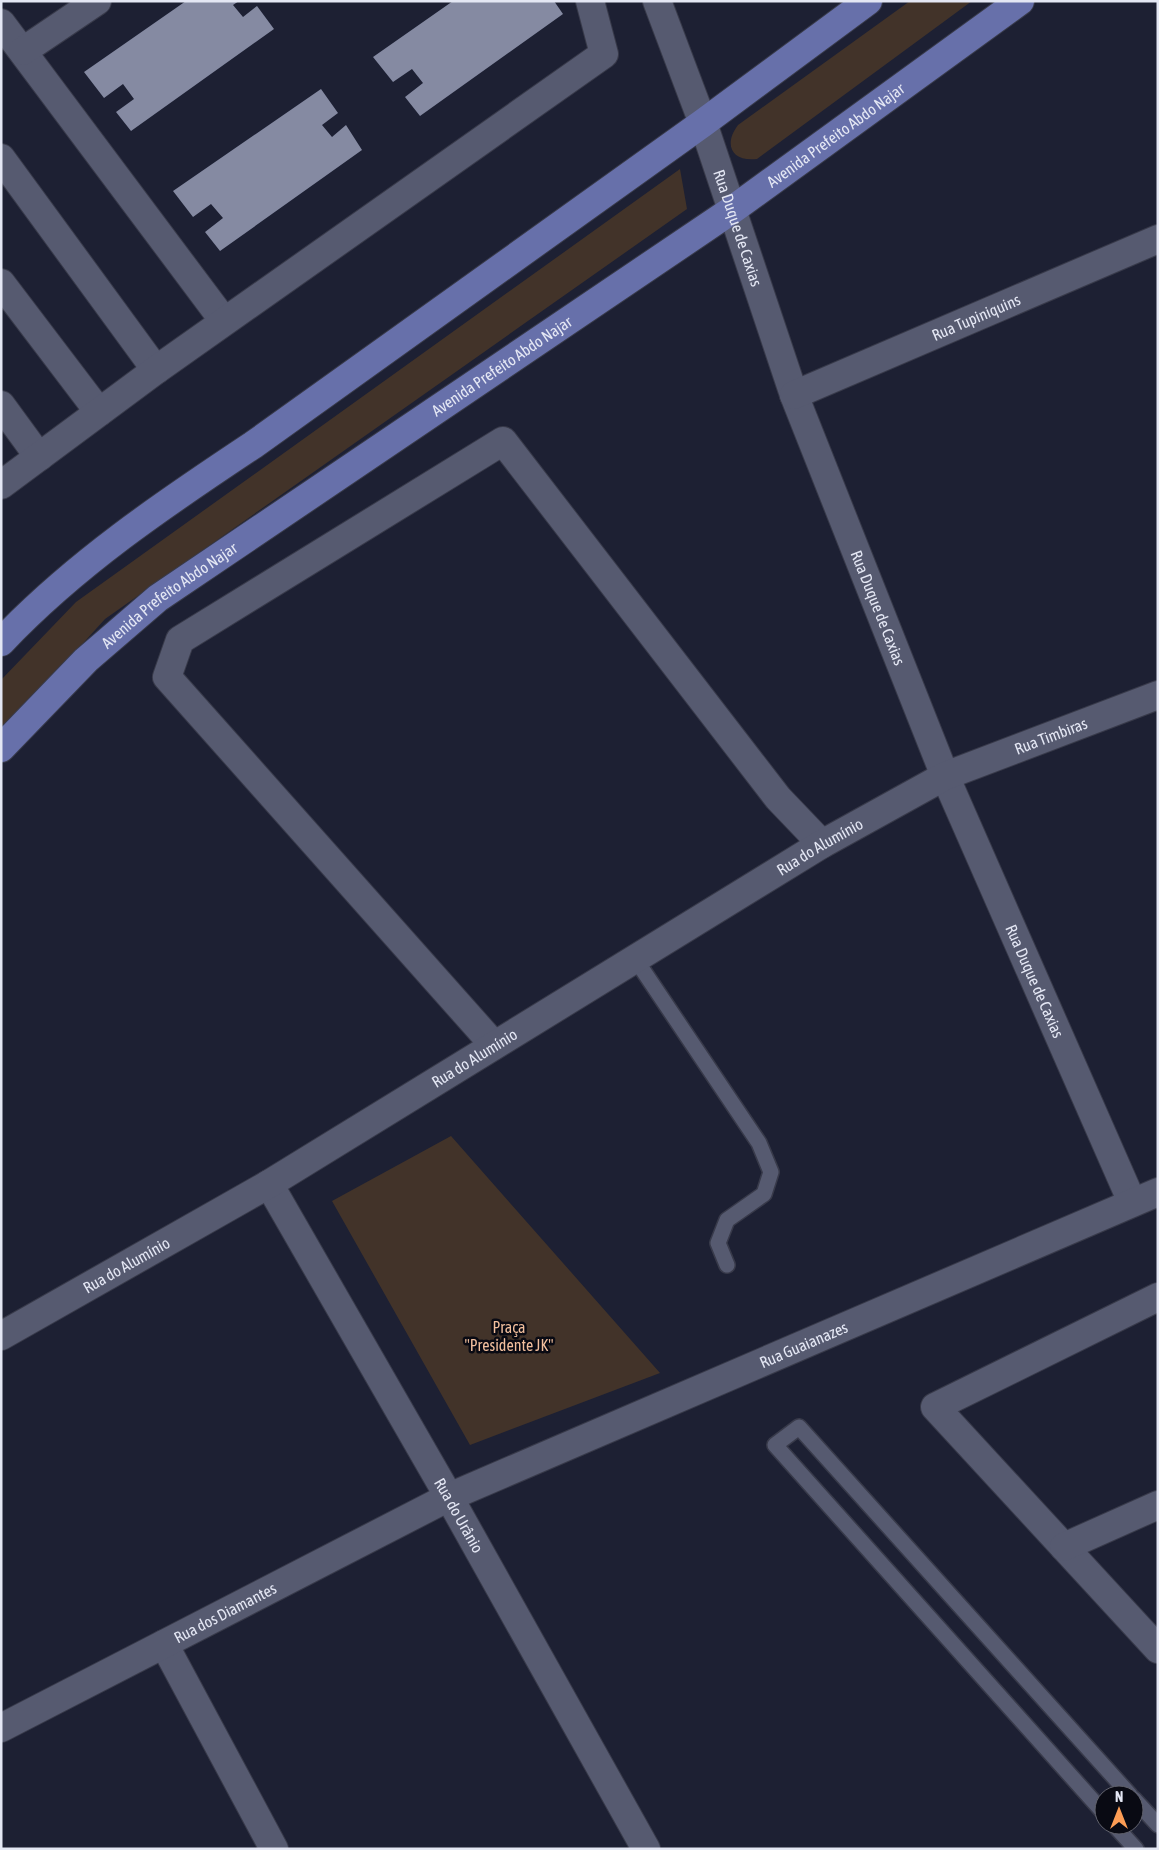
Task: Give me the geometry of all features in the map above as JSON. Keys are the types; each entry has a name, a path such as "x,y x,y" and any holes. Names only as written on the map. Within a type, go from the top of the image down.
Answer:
{"main road":[{"path":"1,642 27,614 90,560 178,495 253,445 703,123 868,1"},
{"name":"Avenida Prefeito Abdo Najar","path":"1,748 86,660 158,598 732,210 1020,1"}],"street":[{"path":"23,51 97,1"},
{"path":"1,485 224,321 604,54 590,1"},
{"name":"Rua Duque de Caxias","path":"657,1 703,123 794,395 945,776 1132,1202"},
{"path":"1,22 224,321"},
{"path":"1,158 156,370"},
{"name":"Rua Tupiniquins","path":"794,395 1158,239"},
{"path":"1,283 100,412"},
{"path":"1,405 39,457"},
{"path":"494,1045 167,677 180,640 503,441 778,798 822,844"},
{"name":"Rua Timbiras","path":"945,776 1158,695"},
{"name":"Rua do Alumínio","path":"1,1336 269,1184 634,957 822,844 945,776"},
{"name":"Rua do Urânio","path":"269,1184 449,1497 646,1849"},
{"name":"Rua Guaianazes","path":"449,1497 1158,1192"},
{"path":"1158,1297 935,1407 1158,1649"},
{"name":"Rua dos Diamantes","path":"1,1728 449,1497"},
{"path":"1064,1547 1158,1505"},
{"path":"164,1644 274,1849"}],"lane":[{"path":"634,957 759,1143 771,1172 764,1194 727,1220 718,1243 727,1265"},
{"path":"1094,1802 775,1445 799,1427 1121,1785"},
{"path":"1144,1810 1158,1825"},
{"path":"1123,1835 1136,1849"}],"green space":[{"path":"910,1 972,1 757,159 741,158 732,151 731,139 738,125"},
{"path":"680,169 687,209 105,619 1,734 1,680 76,602"},
{"name":"Praça \"Presidente JK\"","path":"451,1136 660,1373 470,1445 332,1201"}],"building":[{"path":"186,1 239,1 233,5 243,17 257,6 274,29 131,131 116,112 134,99 123,84 104,98 84,72"},
{"path":"453,1 554,1 563,14 420,116 405,97 423,83 412,69 393,82 373,57"},
{"path":"321,89 338,113 322,125 332,137 346,125 362,150 220,251 205,232 223,218 211,204 193,217 173,191"}]}
